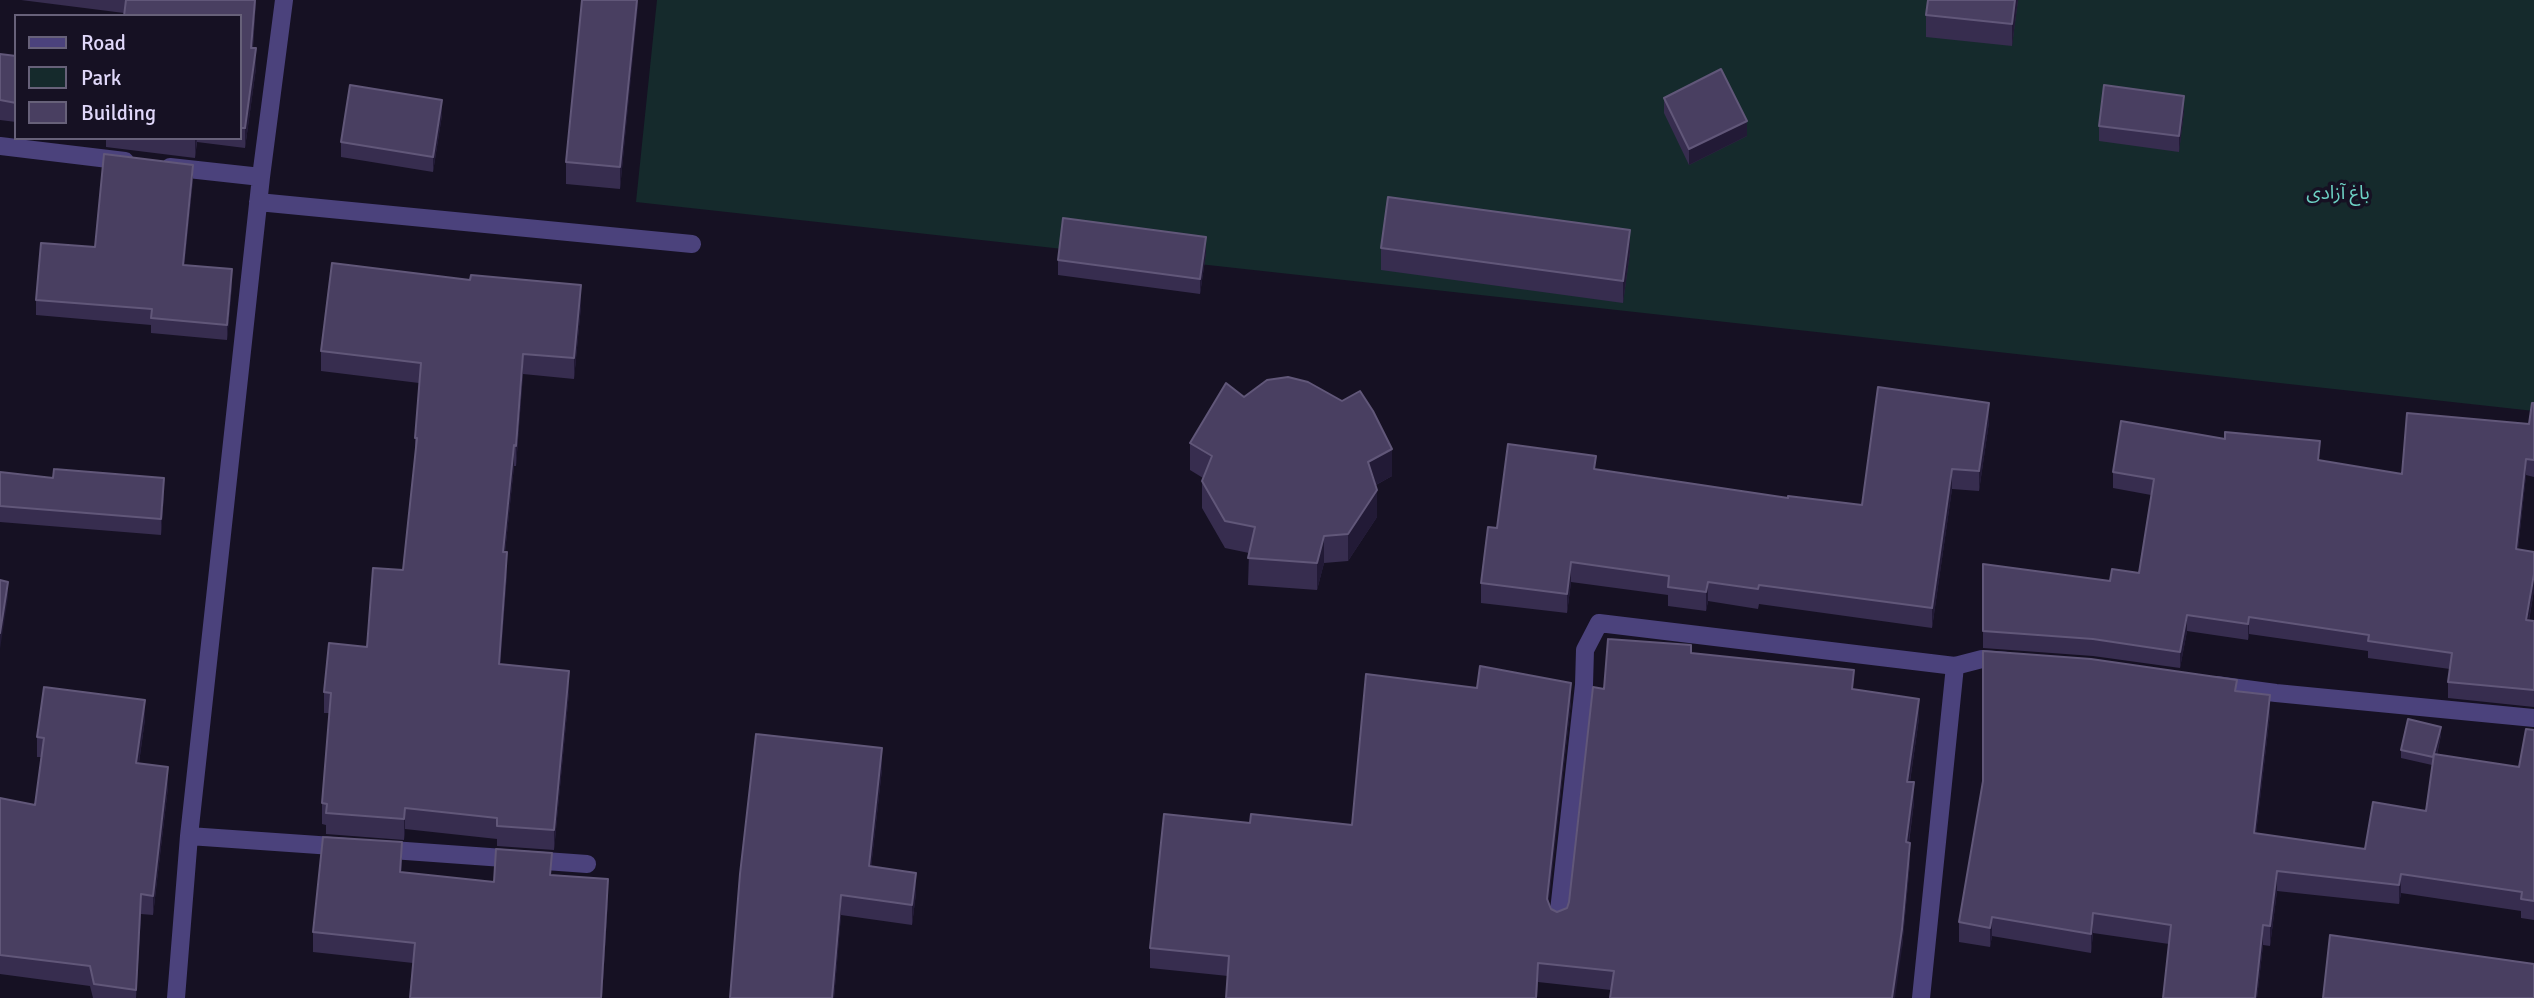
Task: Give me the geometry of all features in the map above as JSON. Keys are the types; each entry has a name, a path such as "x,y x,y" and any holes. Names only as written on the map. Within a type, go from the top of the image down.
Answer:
{"street":[{"path":"176,998 189,836 258,202 284,0"},
{"path":"0,146 261,177"},
{"path":"258,202 692,244"},
{"path":"1558,920 1584,685 1585,650 1599,623 1955,666 1982,659 2023,662"},
{"path":"1921,998 1955,666"},
{"path":"2197,682 2276,693 2534,718"},
{"path":"189,836 587,864"}],"green space":[{"name":"باغ آزادی","path":"657,0 2534,0 2534,411 636,202"}],"building":[{"path":"126,0 255,0 251,48 256,48 245,128 242,128 242,14 124,14"},
{"path":"582,0 637,0 620,167 566,162"},
{"path":"1928,0 2015,0 2012,24 1926,15"},
{"path":"0,54 14,56 14,103 0,100"},
{"path":"1721,69 1747,121 1689,149 1664,98"},
{"path":"350,85 442,100 433,157 341,142"},
{"path":"2104,85 2184,96 2179,136 2099,126"},
{"path":"104,154 193,165 183,265 232,269 227,325 151,318 152,309 36,300 41,243 95,247"},
{"path":"1388,197 1630,230 1623,281 1381,248"},
{"path":"1063,218 1206,237 1200,279 1058,260"},
{"path":"332,263 470,280 471,275 581,285 574,358 523,354 516,446 514,445 503,552 507,552 499,664 569,671 554,830 497,826 497,818 405,808 404,819 326,813 327,804 322,803 331,693 324,692 329,643 367,647 373,568 403,570 417,438 421,363 321,351"},
{"path":"1288,377 1308,382 1342,401 1360,391 1392,449 1368,462 1377,490 1348,534 1324,536 1317,563 1248,558 1255,527 1225,521 1202,481 1212,456 1190,443 1226,383 1244,397 1267,380"},
{"path":"1878,387 1989,403 1979,471 1952,469 1932,608 1759,585 1758,589 1708,582 1706,592 1668,587 1669,576 1571,562 1567,594 1481,583 1488,527 1497,528 1508,444 1596,456 1594,469 1788,498 1862,505"},
{"path":"2532,403 2534,460 2526,459 2516,549 2534,552 2534,574 2526,620 2534,621 2534,690 2448,682 2452,653 2368,641 2369,635 2249,617 2248,624 2187,615 2180,652 2093,639 1983,631 1983,564 2110,581 2112,569 2139,573 2154,479 2113,472 2121,421 2225,439 2225,432 2320,441 2318,460 2402,474 2407,413 2529,424"},
{"path":"54,469 164,478 161,519 0,506 0,472 53,478"},
{"path":"0,580 8,582 0,633"},
{"path":"1608,639 1691,645 1691,653 1854,670 1852,689 1919,699 1907,782 1914,782 1906,842 1910,843 1892,998 1610,998 1614,971 1538,963 1536,998 1226,998 1229,956 1150,948 1164,814 1250,823 1251,814 1352,825 1366,674 1477,688 1480,666 1571,683 1547,899 1551,909 1557,912 1567,908 1593,687 1604,689"},
{"path":"1983,651 2091,659 2237,680 2235,691 2270,695 2254,833 2365,849 2373,802 2426,811 2434,754 2519,767 2526,729 2534,730 2534,901 2521,899 2522,892 2401,874 2399,885 2277,871 2270,926 2263,925 2255,998 2163,998 2171,925 2093,913 2091,934 1992,917 1990,928 1959,922 1983,781"},
{"path":"44,687 145,700 136,763 168,767 153,896 141,894 136,990 94,984 90,966 0,955 0,798 35,805 44,738 37,737"},
{"path":"2408,719 2441,727 2433,757 2401,750"},
{"path":"756,734 882,748 869,866 916,873 912,905 841,895 832,998 730,998 740,874"},
{"path":"323,837 402,842 400,872 494,882 496,849 552,853 550,875 608,879 601,998 410,998 415,943 313,932"},
{"path":"2330,935 2534,964 2534,998 2323,998"}]}
